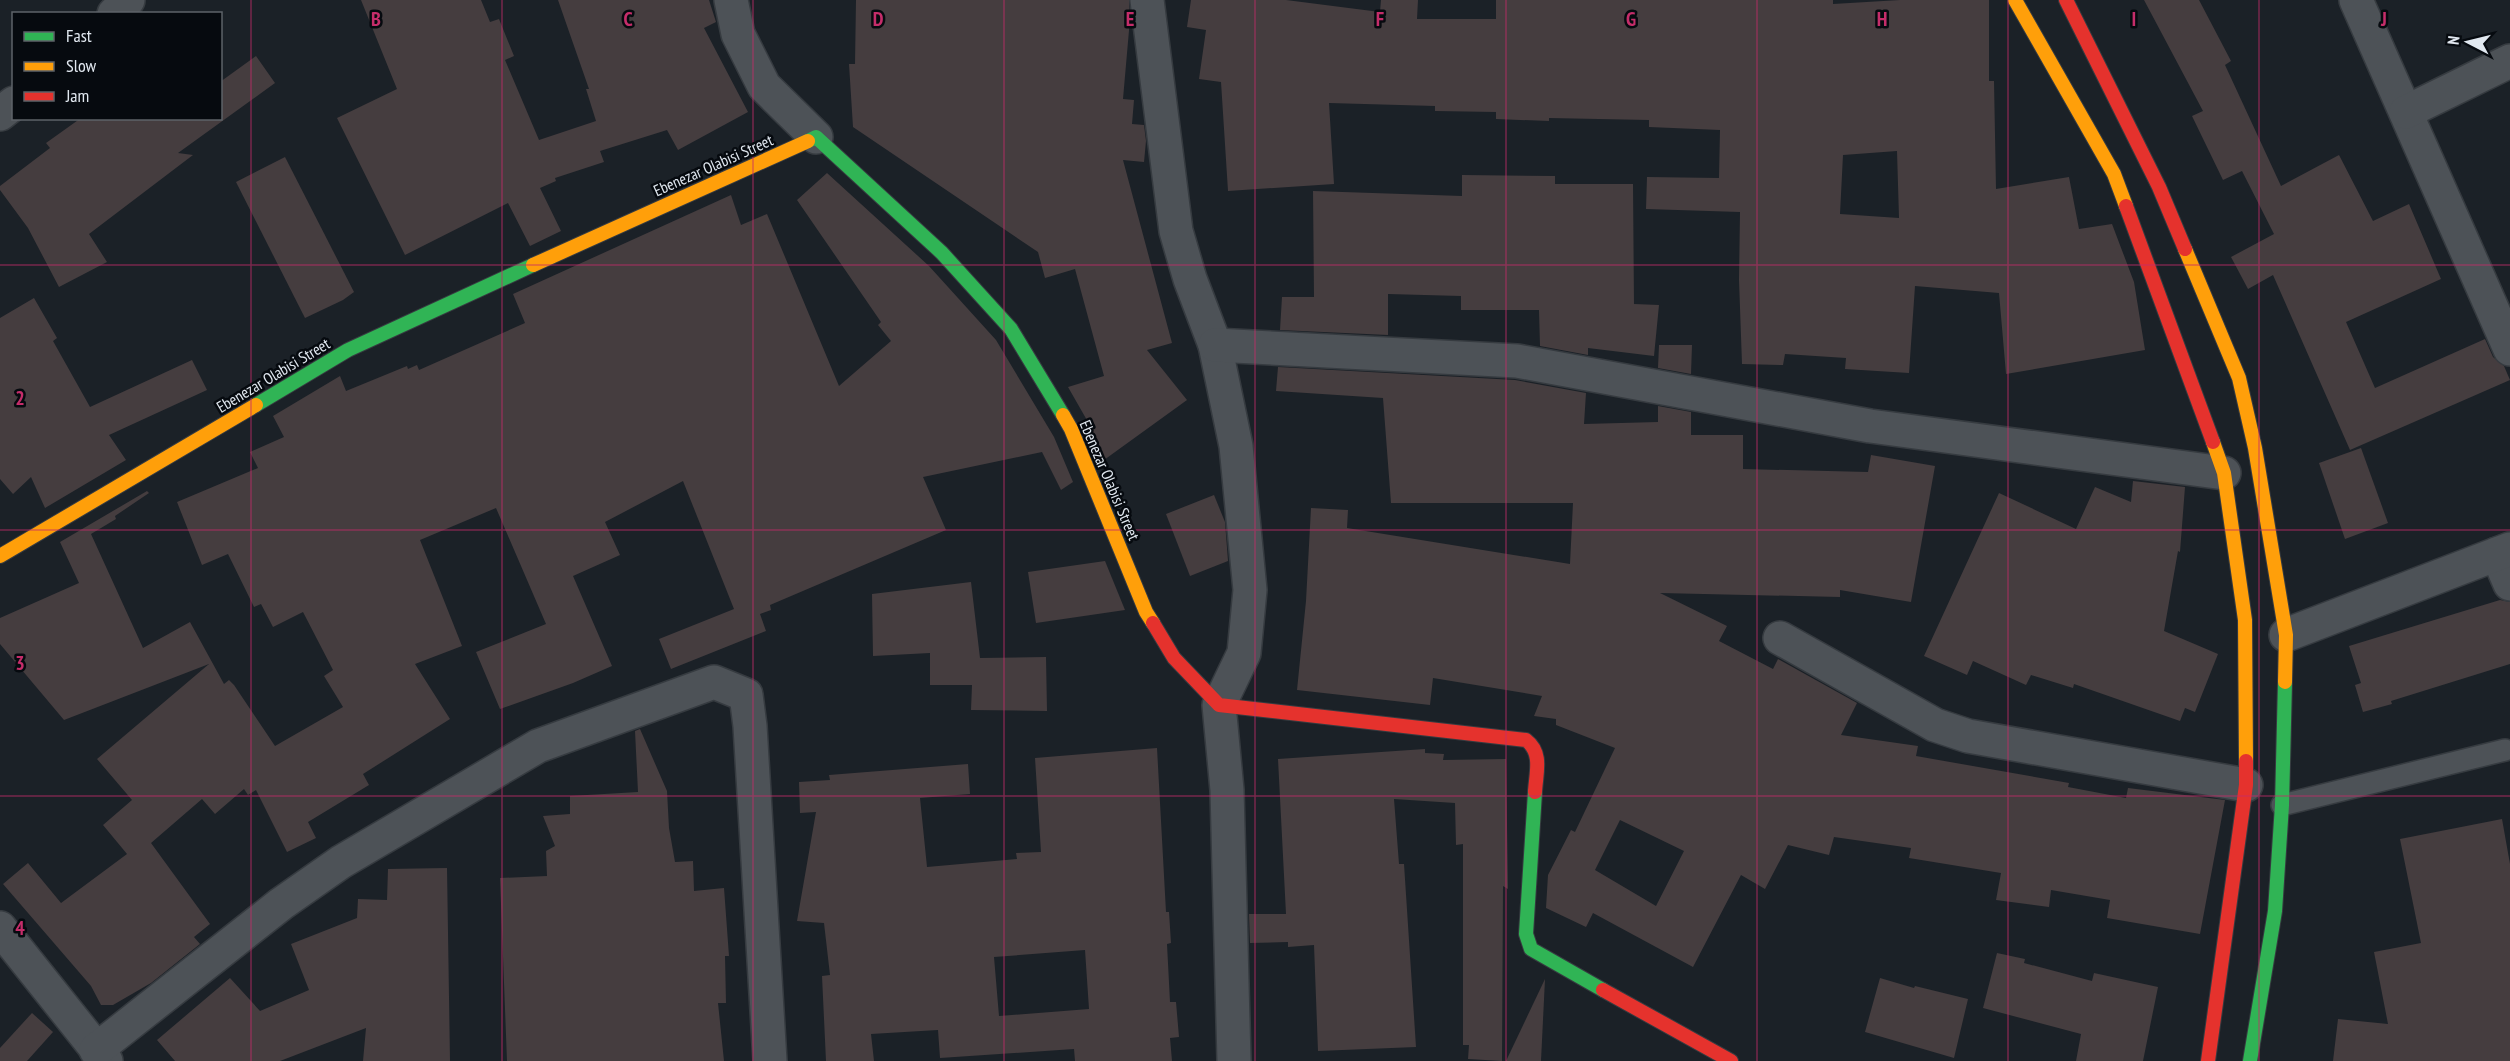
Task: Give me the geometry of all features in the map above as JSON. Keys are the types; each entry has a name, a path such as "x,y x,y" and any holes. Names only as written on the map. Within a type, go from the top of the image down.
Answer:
{"street":[{"path":"116,12 128,0"},
{"path":"730,0 738,34 764,86 816,138"},
{"path":"1148,0 1176,231 1190,279 1215,345 1236,446 1250,590 1244,653 1218,705 1227,790 1234,1061"},
{"path":"2015,0 2114,174 2224,473 2246,620 2246,785 2208,1061"},
{"path":"2066,0 2159,187 2239,378 2255,448 2286,635 2282,805 2276,911 2250,1061"},
{"path":"2356,0 2510,349"},
{"path":"2406,112 2510,61"},
{"path":"0,114 12,105"},
{"name":"Ebenezar Olabisi Street","path":"0,556 348,350 595,236 816,138 942,253 1011,329 1071,429 1146,612 1174,658 1218,705"},
{"path":"1215,345 1517,361 1870,426 2224,473"},
{"path":"2286,635 2504,552 2510,584"},
{"path":"1780,638 1935,726 1968,736 2246,785"},
{"path":"0,928 101,1056 281,904 341,862 538,746 714,682 746,695 750,726 770,1061"},
{"path":"1218,705 1526,740 1534,746 1537,754 1526,934 1531,949 1731,1061"}],"lane":[{"path":"2282,805 2505,750"}],"building":[{"path":"361,0 481,0 490,22 499,19 514,56 505,60 539,140 596,121 586,89 589,89 558,0 709,0 716,22 704,28 748,112 678,150 667,130 600,151 604,162 555,178 556,181 540,188 561,231 530,246 508,203 405,255 337,118 397,89"},
{"path":"856,0 1129,0 1130,19 1123,99 1134,100 1132,124 1144,125 1146,141 1144,162 1123,160 1172,343 1147,350 1187,400 1104,460 1088,422 1068,387 1104,376 1075,269 1045,278 1038,252 853,127 849,64 855,64"},
{"path":"1191,0 1286,0 1380,12 1381,0 1418,0 1417,19 1496,19 1496,0 1833,0 1833,4 1900,0 1989,0 1989,81 1994,81 1996,189 2069,177 2079,229 2112,224 2134,282 2145,350 2006,374 1999,293 1915,286 1909,373 1845,369 1846,358 1785,354 1783,365 1742,364 1739,280 1740,212 1646,209 1647,177 1719,178 1720,130 1649,127 1649,120 1496,119 1496,112 1435,111 1435,106 1329,103 1334,184 1228,191 1221,82 1199,79 1206,30 1187,27","holes":["1897,151 1899,218 1840,214 1843,155"]},
{"path":"2144,0 2199,0 2231,61 2225,65 2281,186 2339,155 2373,221 2409,204 2441,279 2346,322 2375,388 2485,339 2493,357 2504,366 2510,380 2350,450 2273,275 2248,289 2231,257 2274,234 2242,171 2223,180 2192,116 2203,111"},
{"path":"256,56 275,83 178,153 193,155 89,234 107,262 59,287 28,228 0,190 0,186 50,148 46,143 78,120 222,120 222,81"},
{"path":"285,157 354,292 343,300 305,318 236,182"},
{"path":"827,173 929,266 996,340 1054,437 1073,482 1061,490 1042,452 923,477 946,530 770,605 771,610 760,614 766,631 671,669 659,639 734,609 683,481 605,522 620,555 573,576 612,666 573,683 500,709 476,652 546,624 496,508 420,540 462,646 415,664 450,719 363,774 369,785 308,822 316,838 287,852 256,790 248,795 244,789 215,814 202,799 151,843 210,924 194,937 200,944 151,983 113,1005 101,1005 91,986 3,884 28,863 61,903 127,854 103,825 132,800 97,759 209,664 64,720 0,644 0,618 79,583 60,542 147,491 149,493 115,516 116,519 91,534 143,648 190,622 224,684 229,680 234,685 275,746 343,707 324,676 333,670 303,612 273,627 261,604 254,607 228,554 202,565 177,502 258,468 250,452 284,437 273,416 340,376 346,391 407,366 408,369 417,365 419,370 525,323 513,294 731,195 741,225 767,214 839,386 891,341 878,325 881,322 797,200"},
{"path":"1462,175 1555,176 1555,184 1633,184 1634,304 1659,305 1654,356 1588,348 1588,355 1540,346 1539,310 1461,310 1461,296 1388,294 1388,335 1280,330 1282,297 1314,297 1313,191 1462,196"},
{"path":"34,298 57,338 53,341 90,407 192,360 207,390 109,435 126,460 45,508 31,477 13,494 0,479 0,318"},
{"path":"1659,345 1692,345 1691,374 1658,368"},
{"path":"1278,367 1515,380 1586,393 1584,424 1658,422 1658,406 1691,412 1691,435 1743,435 1743,469 1868,472 1871,455 1935,466 1911,602 1840,590 1840,597 1660,593 1727,626 1719,641 1773,669 1778,659 1857,703 1841,735 1918,746 1916,756 2069,783 2068,787 2126,798 2128,788 2225,800 2200,934 2107,918 2110,900 2051,890 2049,907 1996,900 2001,873 1909,858 1911,848 1834,837 1829,855 1788,845 1765,889 1741,875 1693,967 1593,913 1586,927 1546,908 1548,875 1571,830 1575,832 1615,748 1556,725 1556,719 1534,716 1542,696 1433,678 1430,705 1297,690 1306,601 1311,508 1348,510 1347,528 1570,564 1573,503 1391,503 1383,398 1276,391","holes":["1620,820 1684,851 1656,906 1595,870"]},
{"path":"2361,448 2388,523 2345,539 2319,463"},
{"path":"2133,481 2185,487 2180,552 2178,551 2164,631 2218,654 2195,712 2185,708 2180,721 2074,684 2073,688 2031,675 2026,685 1973,661 1967,675 1924,656 1999,493 2076,529 2095,487 2131,502"},
{"path":"1214,495 1225,522 1228,561 1190,576 1166,514"},
{"path":"1105,561 1125,610 1036,623 1028,572"},
{"path":"971,582 980,658 1046,657 1047,711 971,710 972,685 930,685 930,653 873,656 872,594"},
{"path":"2500,600 2510,602 2510,664 2363,712 2355,685 2361,683 2349,646"},
{"path":"640,729 667,791 669,828 675,862 693,861 694,891 724,888 729,956 725,956 726,1003 718,1003 724,1061 507,1061 500,878 547,876 546,851 555,846 543,816 570,814 570,796 638,792 635,731"},
{"path":"1157,748 1166,912 1169,912 1171,943 1167,944 1170,1002 1176,1002 1179,1037 1170,1038 1172,1061 1075,1061 1074,1049 940,1058 938,1030 871,1034 874,1061 826,1061 822,976 830,975 824,923 797,921 816,812 800,813 799,782 830,780 829,775 968,764 970,794 920,798 927,867 1017,859 1016,853 1041,852 1035,758","holes":["1085,950 1089,1009 999,1016 994,957"]},
{"path":"1425,749 1425,753 1444,754 1443,760 1506,759 1508,889 1503,886 1502,1061 1468,1059 1469,1045 1463,1045 1463,844 1456,845 1455,803 1394,799 1399,864 1404,864 1416,1047 1318,1051 1314,945 1288,947 1288,942 1250,943 1249,914 1286,914 1278,759"},
{"path":"2502,819 2510,864 2510,1061 2333,1061 2338,1019 2388,1024 2374,952 2421,943 2400,839"},
{"path":"447,868 450,1061 363,1061 366,1028 280,1061 175,1061 157,1040 230,978 260,1011 309,990 291,944 357,918 358,899 387,900 388,869"},
{"path":"1997,953 2025,959 2024,963 2092,981 2094,973 2158,987 2143,1061 2076,1061 2081,1034 1983,1008"},
{"path":"1880,978 1914,988 1915,986 1968,999 1954,1058 1865,1032"},
{"path":"1545,979 1541,1061 1506,1061"},
{"path":"32,1013 53,1032 27,1061 0,1061 0,1048"}],"traffic: fast":[{"path":"808,141 816,137 942,253 1011,329 1063,415"},
{"path":"256,405 348,350 533,265"},
{"path":"2250,1061 2275,911 2282,805 2285,682"},
{"path":"1535,792 1526,934 1531,949 1603,990"}],"traffic: slow":[{"path":"2015,0 2114,174 2126,206"},
{"path":"533,265 808,141"},
{"path":"2185,249 2239,378 2255,448 2286,635 2285,682"},
{"path":"0,556 256,405"},
{"path":"1063,415 1071,429 1146,612 1153,623"},
{"path":"2213,442 2224,473 2245,620 2246,761"}],"traffic: jam":[{"path":"2066,0 2159,187 2185,249"},
{"path":"2126,206 2213,442"},
{"path":"1153,623 1174,658 1219,705 1526,740 1537,757 1535,792"},
{"path":"2208,1061 2246,785 2246,761"},
{"path":"1603,990 1731,1061"}]}
